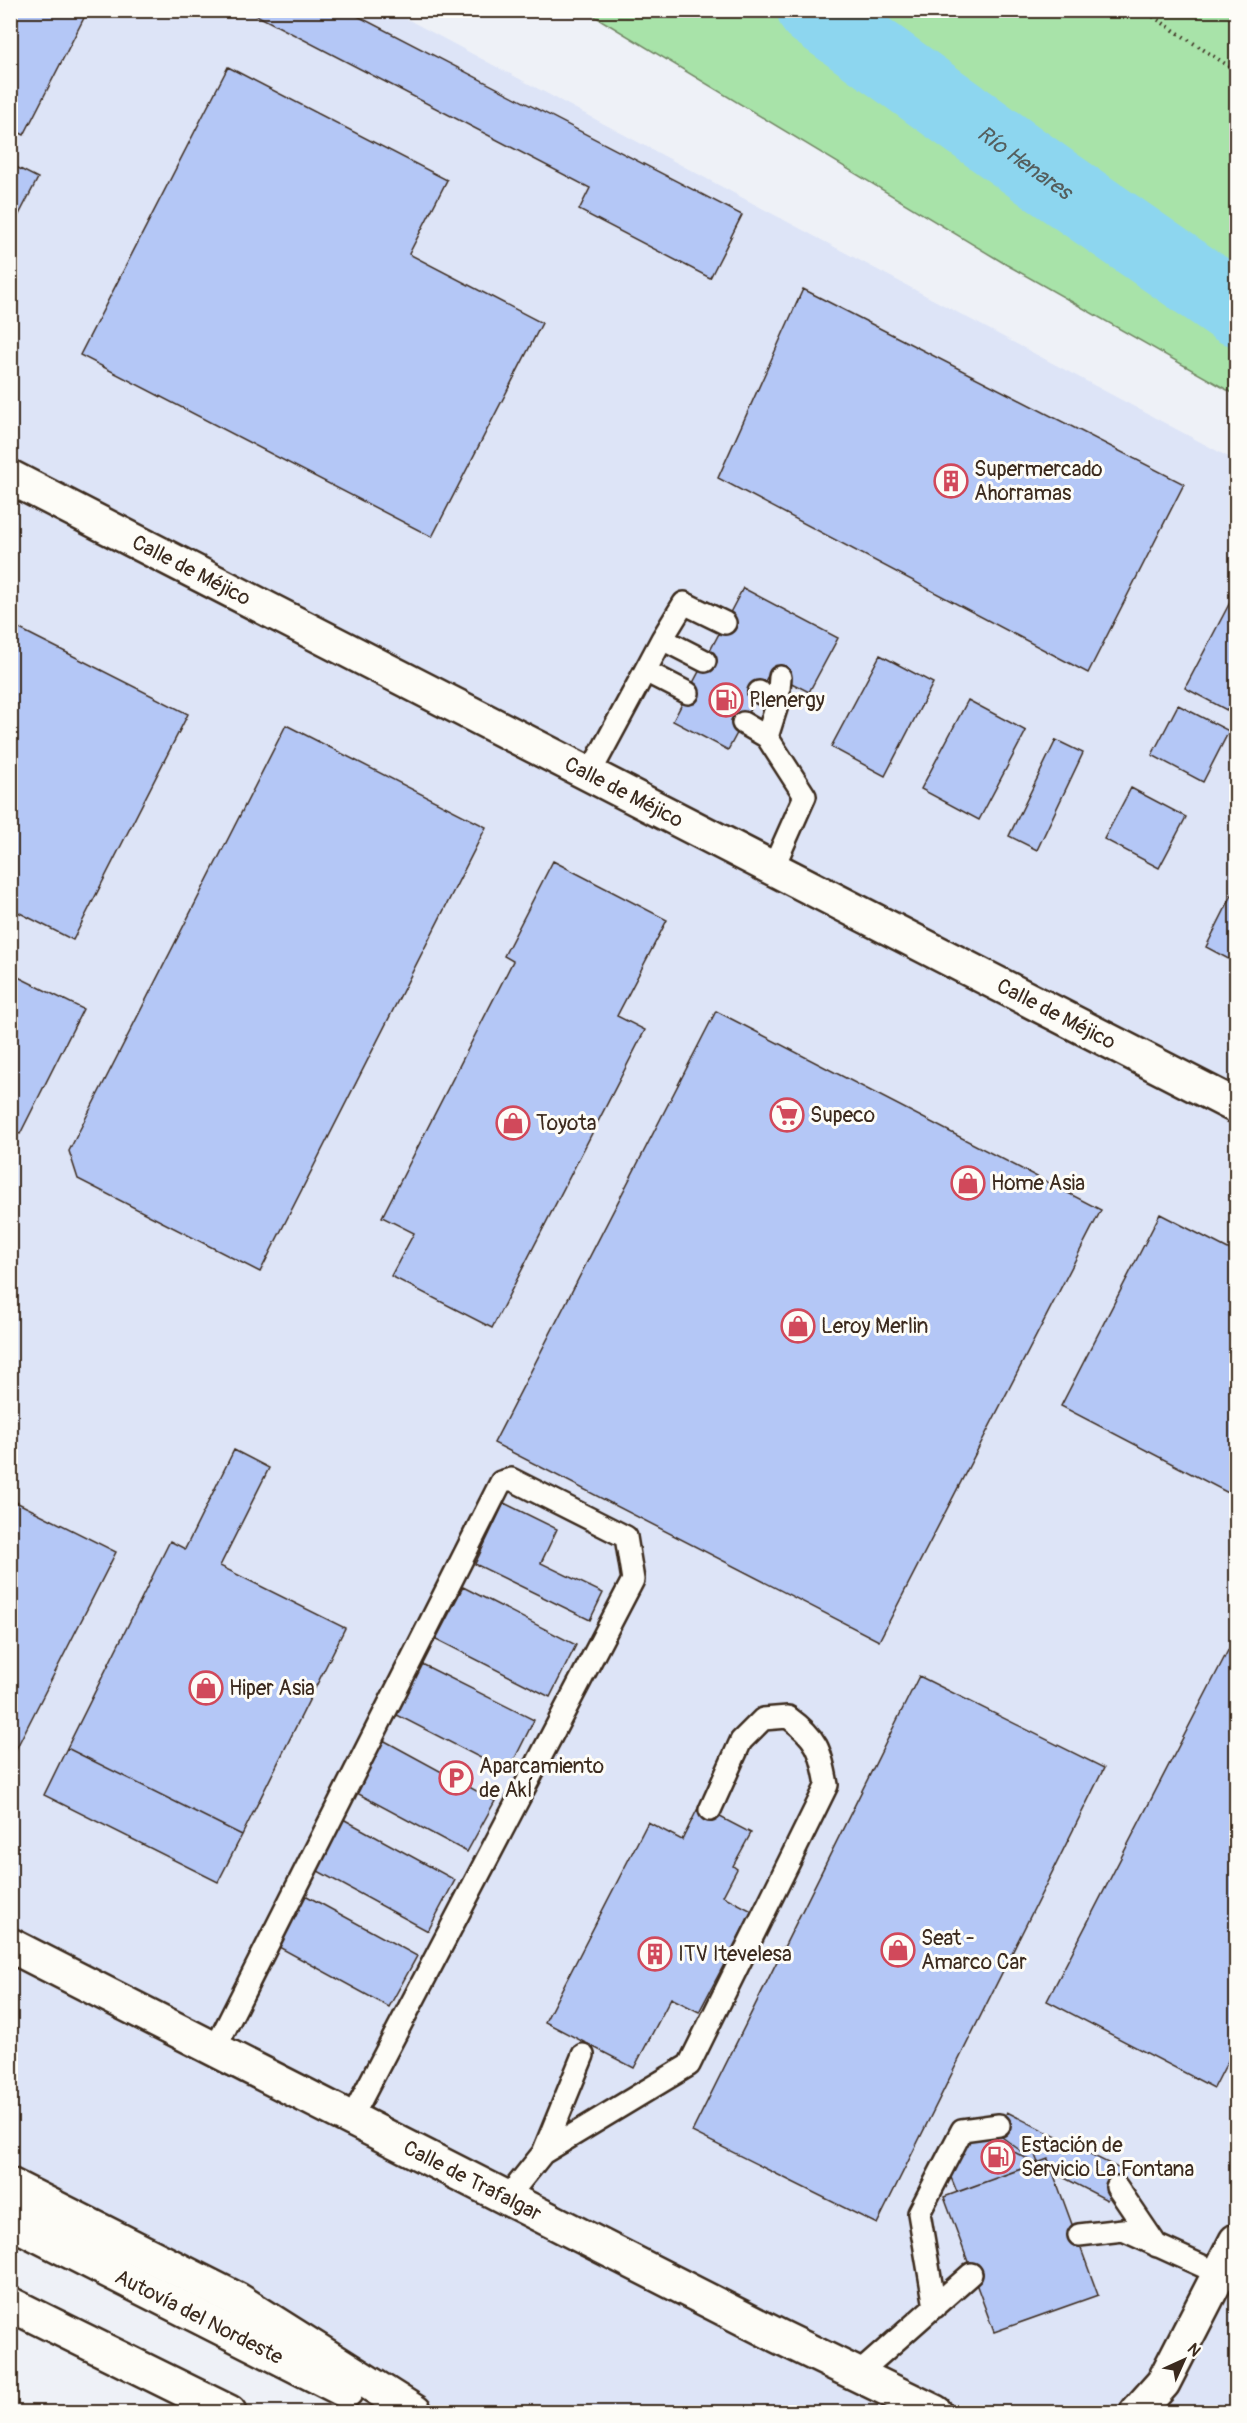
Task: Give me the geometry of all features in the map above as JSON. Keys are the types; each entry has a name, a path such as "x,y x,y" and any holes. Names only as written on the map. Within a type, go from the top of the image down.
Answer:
{"main road":[{"name":"Calle de Méjico","path":"10,477 1236,1106"},
{"name":"Calle de Trafalgar","path":"10,1945 857,2375 935,2412"},
{"path":"10,2185 238,2300 415,2412"},
{"name":"Autovía del Nordeste","path":"10,2221 388,2412"},
{"path":"1137,2412 1163,2383 1236,2241"},
{"path":"10,2304 229,2412"}],"lane":[{"path":"589,775 662,639 684,603 725,622"},
{"path":"662,639 705,661"},
{"path":"645,671 688,693"},
{"path":"767,737 778,702 780,677"},
{"path":"759,692 778,702"},
{"path":"743,723 767,737 805,796 773,868"},
{"path":"215,2049 501,1482 511,1479 626,1537 633,1580 351,2119"},
{"path":"543,2153 689,2065 827,1785 822,1755 807,1731 788,1717 763,1719 741,1741 710,1810"},
{"path":"507,2198 543,2153 583,2055"},
{"path":"935,2307 919,2213 962,2130 999,2125"},
{"path":"1117,2187 1158,2246"},
{"path":"1078,2235 1124,2230 1220,2274"},
{"path":"857,2375 971,2274"}],"path":[{"path":"1143,10 1236,71"}],"shaded area":[{"path":"10,11 392,11 1236,461 1236,2412 395,2412 11,2215"}],"green space":[{"path":"586,11 1236,11 1236,395 1007,265"}],"building":[{"path":"10,10 88,10 24,135 10,128"},
{"path":"259,10 346,10 742,215 710,278 579,210 590,188 256,15"},
{"path":"228,67 447,180 409,254 542,323 432,537 80,355"},
{"path":"10,164 38,178 10,232"},
{"name":"Supermercado Ahorramas","path":"803,289 1184,484 1088,673 718,478"},
{"path":"743,588 838,638 809,692 770,672 728,750 673,721"},
{"path":"1236,591 1236,715 1185,688"},
{"path":"10,624 188,714 73,940 10,908"},
{"path":"880,655 933,683 885,776 831,747"},
{"path":"968,700 1026,731 979,820 921,789"},
{"path":"1178,705 1229,731 1203,782 1152,755"},
{"path":"286,725 486,827 260,1272 78,1179 69,1151"},
{"path":"1056,740 1083,753 1037,850 1009,836"},
{"path":"1131,788 1186,817 1159,868 1104,839"},
{"name":"Toyota","path":"553,861 667,920 617,1016 645,1030 492,1328 391,1276 414,1233 382,1217 513,961 504,956"},
{"path":"1236,887 1236,963 1206,947"},
{"path":"1236,965 1236,980 1231,977"},
{"path":"10,973 83,1009 20,1134 10,1129"},
{"name":"Leroy Merlin","path":"716,1011 1101,1210 879,1641 494,1443"},
{"path":"1160,1214 1236,1253 1236,1497 1061,1406"},
{"name":"Hiper Asia","path":"234,1450 269,1468 220,1566 345,1628 242,1835 67,1748 170,1541 185,1549"},
{"path":"10,1499 116,1552 10,1761"},
{"path":"504,1503 557,1529 541,1563 603,1593 590,1620 475,1564"},
{"path":"463,1587 576,1645 550,1697 436,1639"},
{"path":"1236,1635 1236,2045 1214,2088 1047,2001"},
{"path":"420,1663 534,1720 508,1772 395,1714"},
{"name":"Seat - Amarco Car","path":"919,1676 1104,1768 877,2224 692,2132"},
{"path":"383,1740 495,1801 467,1852 355,1792"},
{"path":"67,1748 242,1835 218,1882 44,1795"},
{"name":"ITV Itevelesa","path":"699,1806 751,1833 733,1866 737,1869 723,1896 752,1911 699,2012 671,1998 634,2068 545,2022 648,1822 682,1840"},
{"path":"343,1819 455,1880 428,1931 316,1870"},
{"path":"305,1895 417,1956 389,2007 277,1946"},
{"path":"1007,2112 1122,2170 1107,2200 993,2141"},
{"name":"Estación de Servicio La Fontana","path":"995,2132 1021,2151 1032,2147 1038,2163 957,2192 950,2175 968,2140"},
{"path":"1048,2159 1098,2295 994,2332 944,2197"}],"waterway":[{"name":"Río Henares","path":"814,10 1047,178 1236,309"}],"place":[{"name":"Supermercado Ahorramas","path":"951,481"},
{"name":"Plenergy","path":"726,700"},
{"name":"Supeco","path":"787,1115"},
{"name":"Toyota","path":"513,1123"},
{"name":"Home Asia","path":"968,1183"},
{"name":"Leroy Merlin","path":"798,1326"},
{"name":"Hiper Asia","path":"206,1688"},
{"name":"Aparcamiento de AkÍ","path":"456,1778"},
{"name":"Seat - Amarco Car","path":"898,1950"},
{"name":"ITV Itevelesa","path":"655,1954"},
{"name":"Estación de Servicio La Fontana","path":"998,2157"}]}
